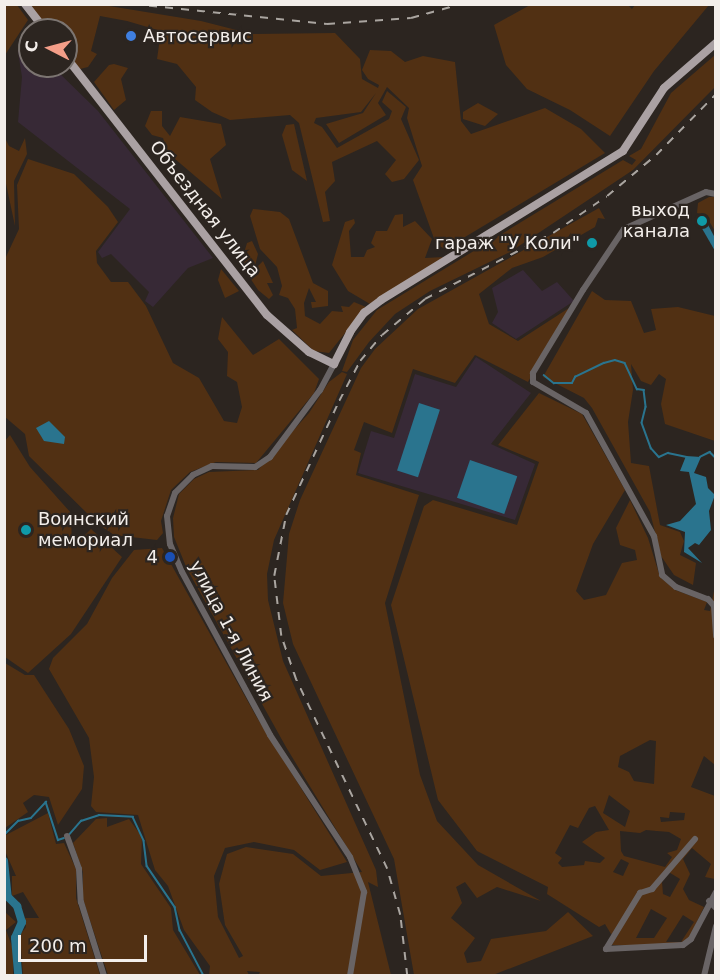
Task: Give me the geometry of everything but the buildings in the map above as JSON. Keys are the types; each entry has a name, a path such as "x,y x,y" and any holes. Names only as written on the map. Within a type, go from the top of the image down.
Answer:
{"main road":[{"path":"25,4 36,18"},
{"path":"334,364 350,332 364,314 381,300 617,155 635,138 664,88 716,43"},
{"name":"Объездная улица","path":"78,72 267,315 309,352 334,364"}],"street":[{"path":"716,194 706,192 624,229 533,373 532,382 586,413 654,536 662,574 676,587 708,599 715,613 716,636"},
{"name":"улица 1-я Линия","path":"334,364 320,390 270,457 255,467 212,466 193,475 175,493 167,516 170,544 182,572 270,735 350,857 364,892 350,975"},
{"path":"67,836 79,869 81,902 104,975"},
{"path":"694,839 652,889 640,893 606,949 683,945 691,939 716,892"},
{"path":"710,901 716,908"},
{"path":"704,975 716,926"}],"shaded area":[{"path":"5,4 17,5 27,18 18,18 18,35 5,55"},
{"path":"627,4 632,9 635,5 709,5 654,71 610,136 570,110 527,89 506,65 494,25 530,5"},
{"path":"28,5 103,5 201,21 252,34 335,33 360,59 362,79 378,88 379,85 368,79 362,70 370,50 391,51 405,62 423,56 455,62 461,121 471,134 545,108 581,129 605,153 445,249 436,244 413,180 422,166 407,118 409,108 387,87 378,103 386,115 339,143 326,124 363,113 376,93 361,112 316,118 314,123 322,127 337,148 389,119 392,111 382,102 387,91 406,107 401,119 419,160 404,179 392,182 385,174 396,160 377,141 332,162 335,181 325,192 330,221 323,222 299,123 290,115 230,120 212,112 195,100 196,87 177,64 157,59 161,31 127,21 100,16 91,51 97,54 88,67 80,69 78,67 78,18 38,18"},
{"path":"715,55 715,87 633,170 510,252 430,291 395,314 369,342 347,372 342,371 353,340 377,310 623,160 632,165 636,160 629,156 641,149 671,93"},
{"path":"109,65 128,68 121,79 126,100 114,110 94,82"},
{"path":"22,78 64,78 98,111 213,258 188,268 153,307 145,301 149,292 111,254 102,258 98,252 130,209 18,122"},
{"path":"478,103 498,114 485,126 463,119 463,112"},
{"path":"151,111 162,111 162,126 170,136 180,117 221,124 226,145 210,159 222,199 168,153 163,138 152,135 145,126"},
{"path":"294,124 307,181 292,170 282,135 286,125"},
{"path":"4,136 9,146 19,151 25,138 27,154 14,181 15,226 5,179"},
{"path":"28,159 74,174 108,207 118,222 96,251 97,263 111,282 128,282 146,306 173,363 199,378 224,421 237,423 242,407 237,382 227,376 228,352 218,339 222,317 253,355 279,339 319,379 314,393 256,463 216,462 190,472 171,490 161,521 163,533 157,540 114,535 98,524 29,456 25,434 5,417 5,259 19,229 17,185"},
{"path":"709,197 715,197 715,231 706,216 697,213 698,203"},
{"path":"599,208 605,219 598,218 595,227 543,257 512,268 479,294 489,324 518,341 569,308 528,382 475,355 455,383 413,369 392,433 364,422 354,450 361,453 356,475 419,495 385,603 420,775 437,821 478,865 541,901 497,887 477,898 465,882 456,887 462,903 451,918 475,938 464,953 467,963 481,961 491,939 546,931 568,912 593,936 493,975 414,975 394,859 293,644 283,603 289,534 300,500 361,368 375,349 418,309"},
{"path":"253,209 280,212 289,219 313,283 328,291 328,306 312,308 311,302 316,302 309,288 304,303 305,316 320,324 332,311 343,312 341,306 349,307 354,302 366,307 329,353 314,351 292,330 297,328 295,309 288,298 279,295 282,286 277,267 260,249 250,216"},
{"path":"403,214 403,227 415,221 432,239 425,258 444,257 370,304 348,291 332,265 345,222 354,219 355,223 349,231 351,257 364,257 367,250 375,247 371,243 376,231 387,231 395,215"},
{"path":"252,241 258,254 254,270 263,261 273,283 267,283 273,295 269,299 258,290 235,255 244,253 247,243"},
{"path":"221,269 239,291 225,298 218,280"},
{"path":"523,270 542,291 557,282 574,301 516,339 492,323 498,312 492,288"},
{"path":"592,291 605,300 631,301 644,333 656,330 651,309 678,307 715,316 715,441 665,424 661,404 666,379 659,374 651,385 641,381 631,364 633,390 628,422 631,463 649,466 660,525 680,532 684,541 680,555 696,563 693,585 674,575 661,556 650,512 592,408 584,398 543,377"},
{"path":"476,357 531,393 491,444 535,464 515,520 358,473 371,431 394,438 415,374 456,387"},
{"path":"342,372 347,374 274,540 267,574 268,600 283,661 376,870 378,887 368,882 391,975 258,976 260,972 247,971 249,975 209,975 210,966 184,930 168,886 155,870 138,815 96,812 91,806 94,777 89,738 49,669 53,658 87,624 112,578 134,550 162,548 256,716 347,862 320,870 294,850 254,842 225,848 214,876 218,917 239,958 243,956 225,925 219,884 227,854 246,847 293,854 321,876 362,872 286,747 187,569 174,537 173,518 179,494 194,479 209,472 258,470 309,413 329,382"},
{"path":"539,393 582,414 625,490 593,544 576,591 584,600 606,595 622,563 637,560 635,550 620,545 616,528 630,500 648,538 660,577 675,590 707,602 704,610 710,611 715,586 715,765 704,756 691,787 715,796 715,879 705,877 711,864 692,848 683,859 690,874 683,889 689,900 704,907 689,938 674,946 612,945 620,931 611,934 605,924 599,927 547,894 548,887 477,851 438,800 391,605 424,506 433,500 517,525 539,462 498,445","holes":["650,740 656,741 654,784 634,781 629,772 618,767 620,756","609,795 630,811 625,827 603,813","595,806 609,830 596,832 582,842 605,858 600,863 585,861 584,865 562,867 558,863 562,858 555,853 570,825 578,828 589,808","670,812 685,813 684,820 661,822 660,817 669,818","620,831 669,832 681,839 677,850 667,853 672,857 665,867 624,856 621,851","621,859 629,863 623,876 613,872","667,871 680,879 670,897 663,894 662,882","651,909 667,918 654,938 636,938","683,915 694,922 681,942 666,942"]},
{"path":"10,435 30,467 71,513 72,548 91,529 122,557 71,634 28,673 5,657 4,442"},
{"path":"5,663 25,675 34,675 69,729 84,766 82,789 58,825 49,797 34,795 23,803 28,812 5,828"},
{"path":"48,813 56,844 64,843 76,869 76,898 100,975 23,975 20,935 26,927 24,918 39,918 23,892 12,896 12,876 16,876 5,851 4,836"},
{"path":"107,818 107,827 129,819 142,837 141,864 171,908 173,930 200,975 108,975 83,899 83,872 73,843 96,819"},
{"path":"5,912 16,922 6,930 13,949 13,975 5,975"}],"water":[{"path":"706,221 715,238 715,251 700,225"},
{"path":"419,403 440,410 418,477 397,471"},
{"path":"49,421 65,437 64,444 44,441 36,428"},
{"path":"686,456 701,457 694,473 706,477 708,488 715,495 709,511 711,530 699,545 695,543 688,548 702,563 684,552 685,532 666,525 680,521 696,504 689,472 680,471"},
{"path":"470,460 517,476 504,514 457,498"}],"waterway":[{"path":"544,375 554,383 572,383 575,377 604,363 615,360 625,363 637,389 644,390 646,407 642,423 651,448 659,457 668,453 687,457"},
{"path":"700,457 710,452 716,458"},
{"path":"4,835 18,821 31,818 46,802 58,840 64,838"},
{"path":"68,836 81,821 99,815 133,817 144,841 147,866 175,907 180,930 204,976"},
{"path":"4,861 8,897 17,906 22,922 15,938 18,976"}],"railway":[{"path":"133,4 327,24 411,18 461,4"},
{"path":"407,976 400,915 387,869 296,680 281,636 274,576 286,515 360,361 382,335 425,299 553,233 607,196 656,155 716,94"}],"place":[{"name":"Автосервис","path":"131,36"},
{"name":"выход канала","path":"702,221"},
{"name":"гараж \"У Коли\"","path":"592,243"},
{"name":"Воинский мемориал","path":"26,530"},
{"name":"4","path":"170,557"}]}
